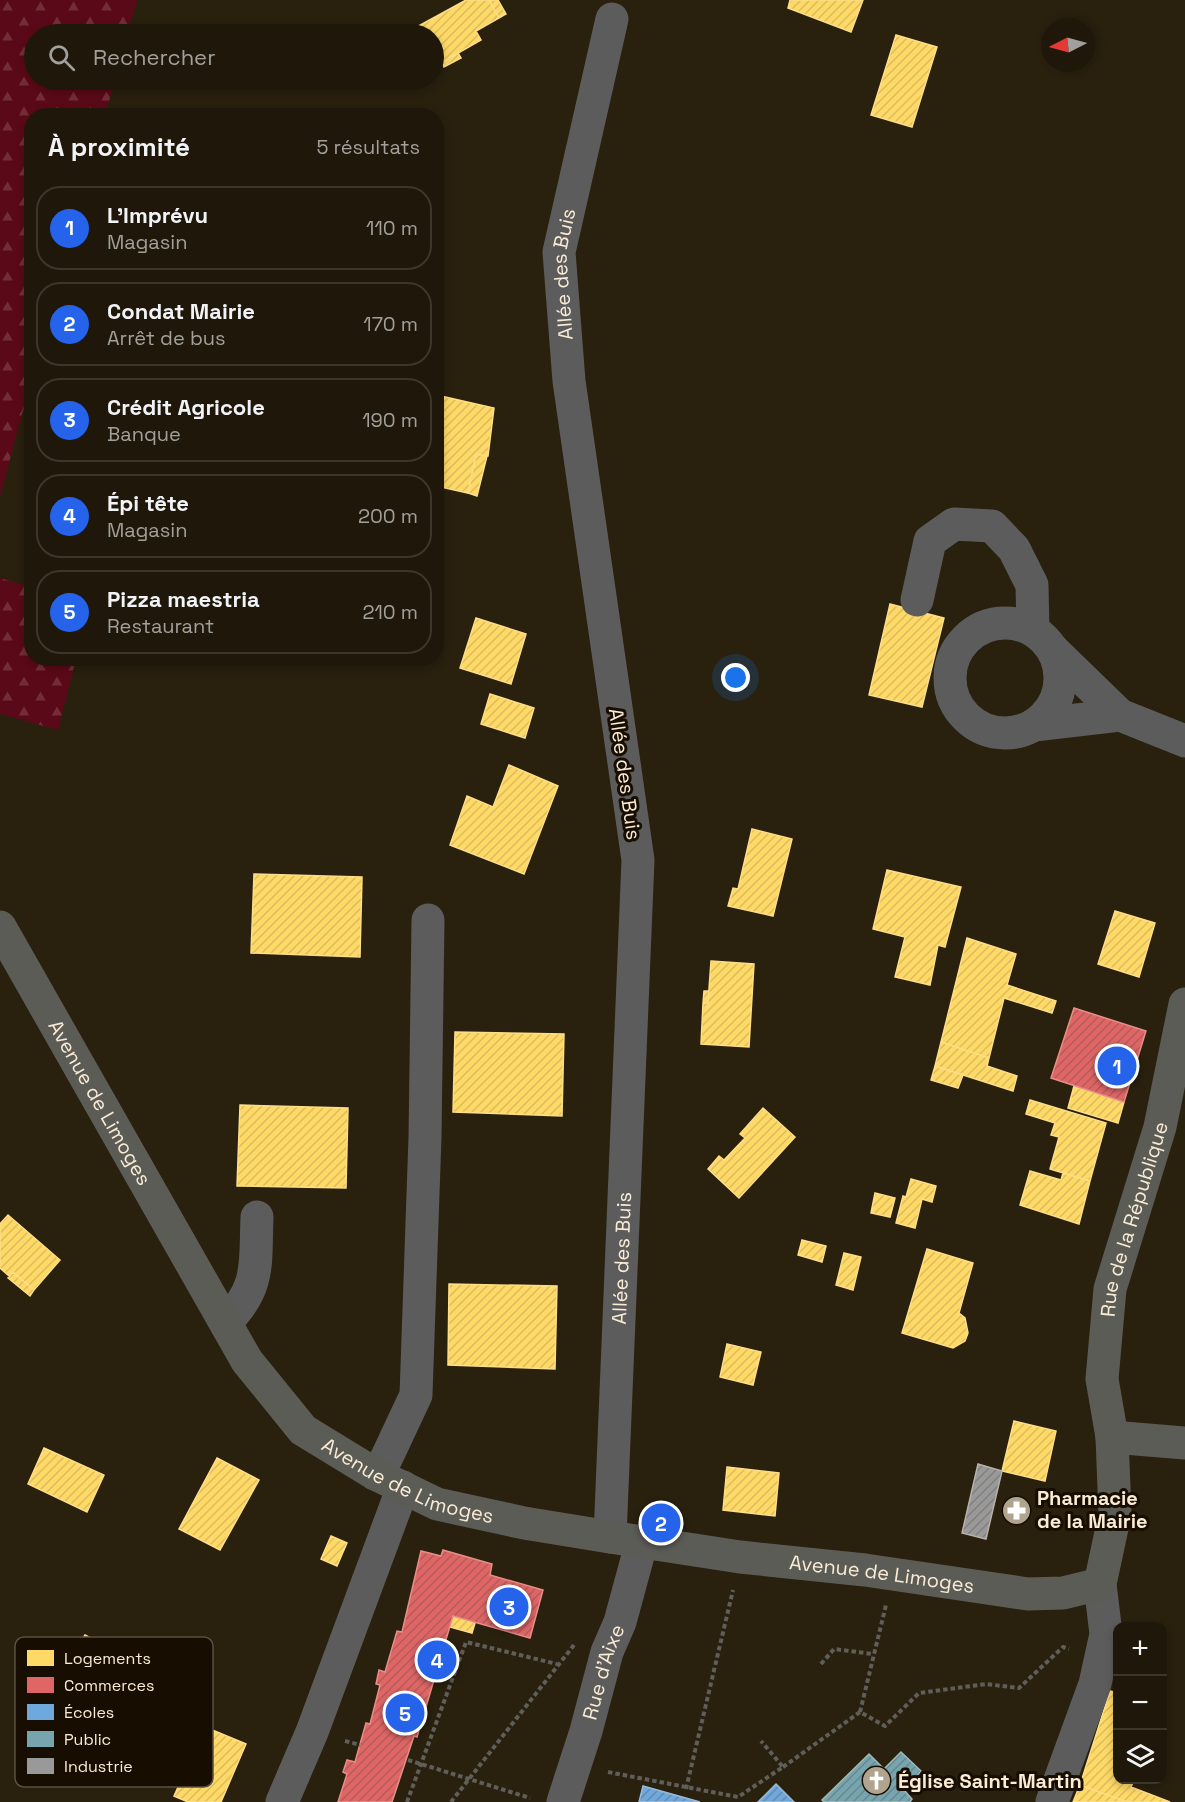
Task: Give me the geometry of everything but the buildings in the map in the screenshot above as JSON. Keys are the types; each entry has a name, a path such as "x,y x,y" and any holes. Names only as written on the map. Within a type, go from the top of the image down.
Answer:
{"main road":[{"name":"Avenue de Limoges","path":"0,927 247,1361 303,1430 389,1480 437,1504 524,1523 740,1557 865,1570 891,1576 1028,1594 1063,1593 1100,1584"},
{"name":"Rue de la République","path":"1100,1584 1115,1514 1112,1437 1102,1379 1110,1289 1160,1127 1185,1004"},
{"path":"1112,1437 1185,1443"}],"street":[{"name":"Allée des Buis","path":"612,19 559,252 569,381 638,860 626,1539"},
{"path":"917,600 930,541 954,524 992,526 1014,549 1032,585 1043,640 1059,666 1060,683 1056,699 1047,714 1034,725"},
{"path":"1120,715 1034,725 1017,732 999,733 982,729 967,718 956,705 950,687 950,669 955,652 966,637 981,627 999,622 1017,623 1043,640 1120,715 1185,741"},
{"path":"282,1802 312,1732 389,1480 386,1459 416,1395 425,1137 428,920"},
{"path":"226,1322 239,1309 254,1283 257,1217"},
{"name":"Rue d'Aixe","path":"548,1800 586,1731 607,1652 620,1622 626,1539"},
{"path":"1052,1802 1095,1684 1101,1658 1106,1634 1100,1584"}],"path":[{"path":"686,1789 740,1557"},
{"path":"605,1781 608,1771 686,1789 738,1797 860,1713 891,1576"},
{"path":"407,1802 466,1642 557,1664"},
{"path":"451,1802 572,1645 607,1652"},
{"path":"860,1713 885,1726 919,1693 986,1684 1019,1688 1062,1647 1101,1658"},
{"path":"821,1664 834,1649 873,1654"},
{"path":"761,1741 783,1767"},
{"path":"408,1760 548,1800"}],"green space":[{"path":"0,0 137,0 130,24 24,24 24,90 112,90 107,108 24,108 24,407 0,496"},
{"path":"0,578 24,585 24,666 74,666 58,730 0,714"}],"place":[{"name":"L'Imprévu","path":"1117,1066"},
{"name":"Pharmacie de la Mairie","path":"1016,1510"},
{"name":"Condat Mairie","path":"661,1523"},
{"name":"Crédit Agricole","path":"509,1607"},
{"name":"Épi tête","path":"437,1660"},
{"name":"Pizza maestria","path":"405,1713"},
{"name":"Église Saint-Martin","path":"877,1781"}]}
